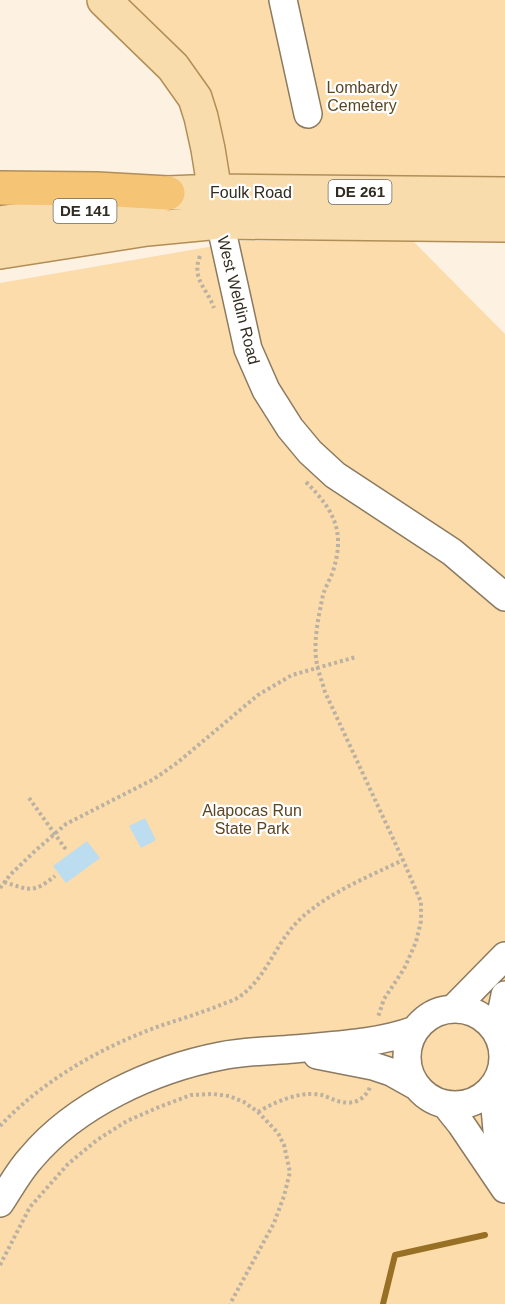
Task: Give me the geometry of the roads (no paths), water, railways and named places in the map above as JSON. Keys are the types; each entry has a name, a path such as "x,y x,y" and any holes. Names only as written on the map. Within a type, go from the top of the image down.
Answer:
{"highway":[{"path":"0,188 97,189 168,193"}],"main road":[{"name":"West Weldin Road","path":"104,0 173,67 195,98 201,117 217,207"},
{"name":"Foulk Road","path":"0,223 117,206 168,193 217,207 505,225"},
{"name":"Foulk Road","path":"0,252 147,229 217,207 505,194"}],"street":[{"path":"283,0 308,114"},
{"name":"West Weldin Road","path":"217,207 248,349 266,390 290,428 310,452 335,475 452,552 505,597"},
{"path":"453,1009 505,957"},
{"path":"496,1034 505,995"},
{"path":"374,1053 391,1072 416,1086 428,1097 446,1104 471,1103 494,1086 501,1072 503,1059 501,1043 485,1020 474,1013 453,1009 441,1011 421,1023 408,1045 409,1071 416,1086"},
{"path":"0,1203 31,1158 51,1137 75,1117 137,1082 196,1061 223,1055 286,1049 374,1053 397,1037 415,1030"},
{"path":"494,1086 497,1130 505,1177"},
{"path":"446,1104 505,1189"}],"waterway":[{"path":"383,1304 395,1255 485,1235"}],"park label":[{"name":"Lombardy Cemetery","path":"362,96"},
{"name":"Alapocas Run State Park","path":"252,819"}]}
